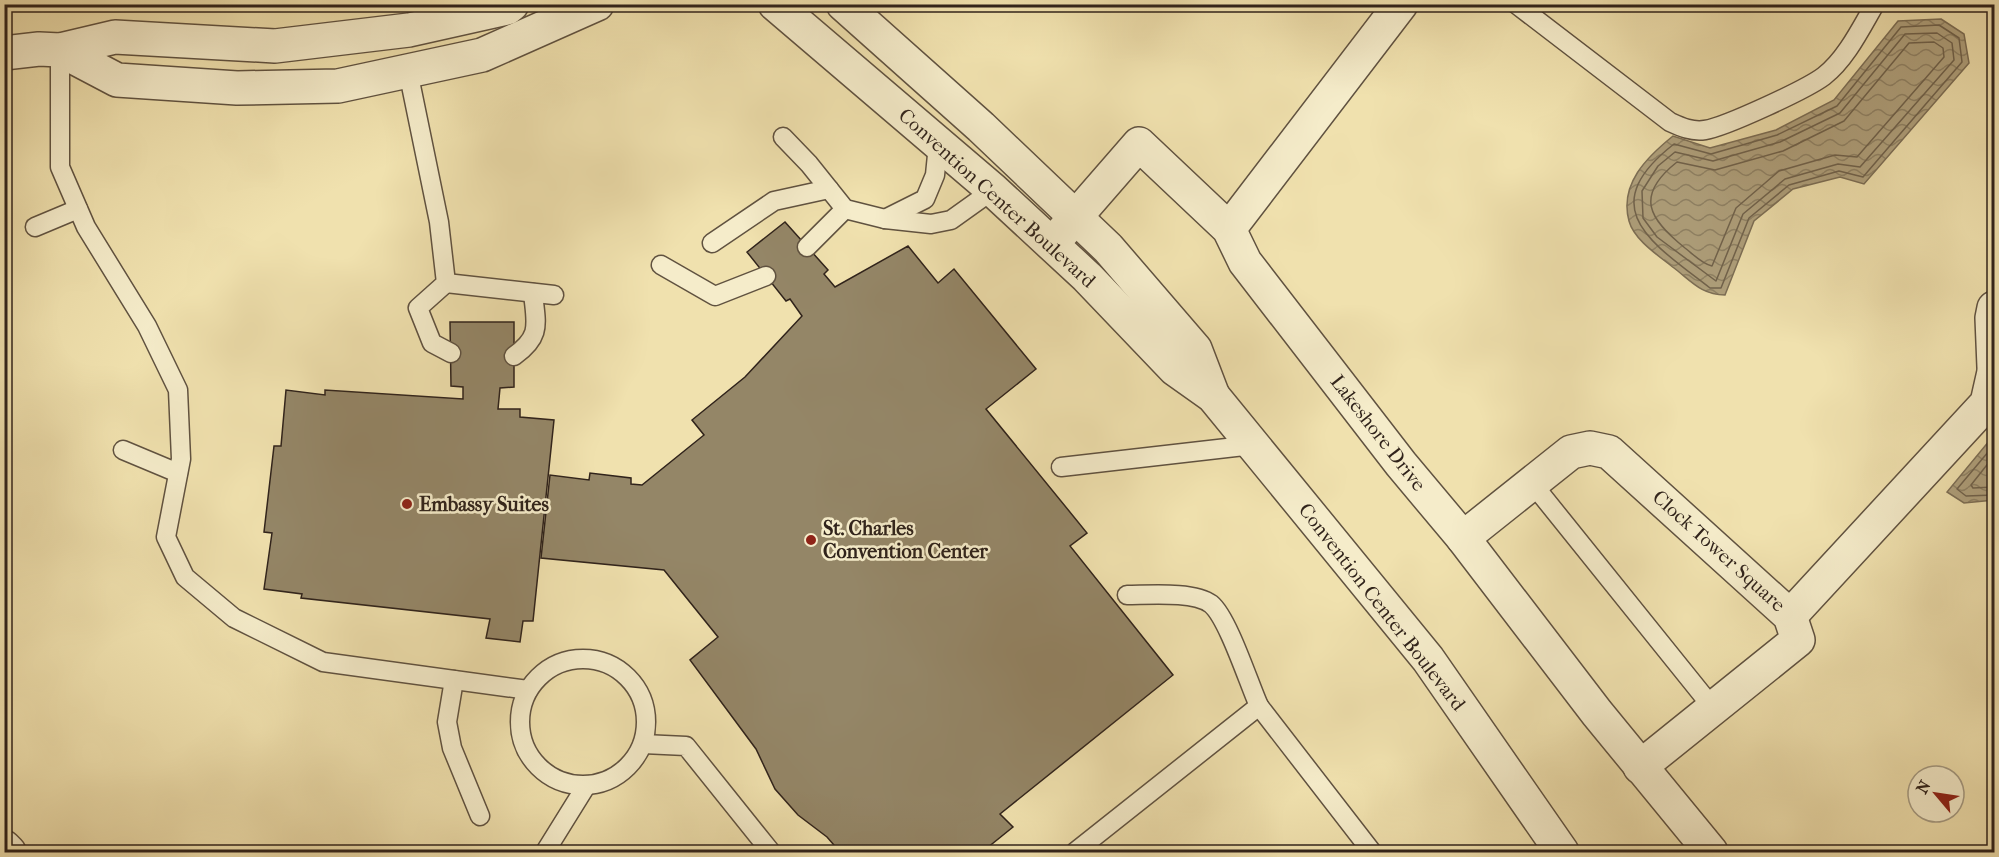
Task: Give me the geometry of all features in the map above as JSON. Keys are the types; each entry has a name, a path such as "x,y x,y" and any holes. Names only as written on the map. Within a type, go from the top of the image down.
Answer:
{"street":[{"path":"4,53 39,49 60,50 115,36 275,46 409,30 507,8 512,4"},
{"path":"60,50 117,80 226,87 338,86 482,55 597,4"},
{"name":"Convention Center Boulevard","path":"775,4 993,190 1052,244 1175,369 1214,396"},
{"name":"Convention Center Boulevard","path":"843,4 973,119 1077,217 1195,349 1214,396 1428,659 1563,852"},
{"path":"1052,244 1139,144 1229,229 1401,4"},
{"name":"Lakeshore Drive","path":"1229,229 1245,262 1401,464 1463,538 1640,767 1711,852"},
{"path":"1995,308 1992,318 1995,367"},
{"path":"1790,616 1987,403 1995,372"},
{"name":"Clock Tower Square","path":"1463,538 1571,452 1590,448 1610,452 1790,616 1798,640 1640,767"},
{"path":"4,847 9,852"}],"lane":[{"path":"1516,4 1670,122 1690,130 1706,130 1744,116 1824,76 1850,46 1875,4"},
{"path":"60,50 60,167 86,227 147,326 177,390 181,459 166,537 185,577 234,618 323,662 528,690"},
{"path":"408,71 439,222 446,283"},
{"path":"783,137 845,208 885,219 931,224 951,220 993,190"},
{"path":"885,219 925,199 935,175 938,145"},
{"path":"712,243 774,201 829,189"},
{"path":"807,247 845,208"},
{"path":"35,227 78,210"},
{"path":"661,265 714,296 766,276"},
{"path":"451,353 432,343 418,308 446,283 554,296"},
{"path":"514,356 528,346 537,331 533,293"},
{"path":"1061,468 1253,445"},
{"path":"123,450 178,473"},
{"path":"1532,483 1713,708"},
{"path":"1127,595 1184,596 1210,604 1225,626 1259,706 1372,852"},
{"path":"579,658 600,661 619,669 634,684 643,702 646,723 643,744 634,760 621,774 605,782 586,786 567,784 549,777 529,756 519,728 521,709 528,690 541,674 559,663 579,658"},
{"path":"454,680 447,722 452,748 480,816"},
{"path":"1075,852 1259,706"},
{"path":"643,744 686,746 771,852"},
{"path":"545,852 586,786"}],"water":[{"path":"1941,19 1964,34 1969,63 1864,184 1840,177 1793,189 1754,221 1725,295 1710,293 1698,287 1654,253 1636,235 1629,221 1627,208 1632,183 1645,162 1673,136 1710,148 1776,130 1834,100 1898,21"},
{"path":"1994,435 1994,500 1964,503 1947,492"}],"building":[{"name":"St. Charles Convention Center","path":"785,222 828,270 824,274 835,287 908,246 938,283 954,269 1036,369 986,409 1087,533 1070,546 1173,675 1000,814 1013,827 982,852 840,852 827,837 798,815 775,789 756,749 690,660 718,637 664,570 541,558 550,475 589,480 590,473 631,478 631,484 642,485 704,435 692,420 745,377 802,316 790,299 786,301 747,252"},
{"name":"Embassy Suites","path":"450,322 514,322 514,387 500,388 498,409 520,409 520,417 554,420 533,621 523,621 520,642 486,638 490,619 301,598 302,594 264,589 272,533 264,532 274,446 281,446 286,390 325,395 325,390 463,399 463,387 451,386"}],"place":[{"name":"Embassy Suites","path":"407,504"},
{"name":"St. Charles Convention Center","path":"811,540"}]}
